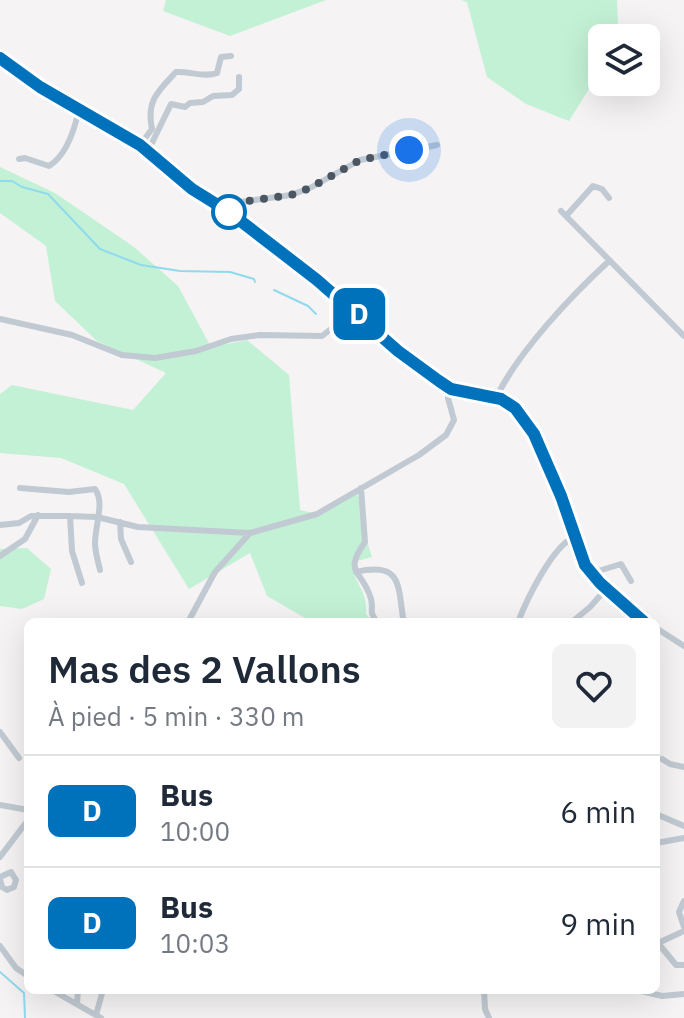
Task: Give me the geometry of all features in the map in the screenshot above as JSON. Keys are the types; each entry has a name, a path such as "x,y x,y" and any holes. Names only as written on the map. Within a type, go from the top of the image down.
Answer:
{"street":[{"path":"140,145 152,129 148,111 151,104 176,72 211,75 217,73 221,57 231,56"},
{"path":"0,58 40,87 140,145 192,189 219,205 354,311 398,351 449,388 496,398 519,412 534,434 561,496 585,565 639,618"},
{"path":"148,151 171,104 185,107 213,96 232,95 239,89 239,77"},
{"path":"19,159 25,158 45,166 56,162 74,130 79,109"},
{"path":"219,205 291,195 360,160 437,145"},
{"path":"609,198 602,189 593,186 564,213 681,333 684,322"},
{"path":"496,398 515,364 579,289 609,261"},
{"path":"0,319 72,335 122,355 155,358 247,336 322,336 354,311"},
{"path":"0,525 19,523 38,515 70,516 97,517 138,527 250,533 317,514 419,455 446,435 454,420 448,398 449,388"},
{"path":"20,488 69,492 95,489 99,494 95,549 100,570"},
{"path":"361,488 365,542 356,552 356,572 371,598 370,610 375,618"},
{"path":"0,556 25,539 38,515"},
{"path":"70,516 72,551 82,583"},
{"path":"120,522 121,539 131,562"},
{"path":"190,618 215,572 250,533"},
{"path":"520,618 564,541 574,537"},
{"path":"592,573 621,564 631,581"},
{"path":"356,572 380,568 393,574 403,618"},
{"path":"577,618 606,589"},
{"path":"660,631 684,646"},
{"path":"0,732 19,758"},
{"path":"662,759 684,767"},
{"path":"0,805 24,809"},
{"path":"660,816 684,826"},
{"path":"0,857 24,825"},
{"path":"660,842 684,838"},
{"path":"660,942 684,929 679,915 684,901"},
{"path":"0,946 16,968 24,973"},
{"path":"660,947 676,965 684,965"},
{"path":"59,994 99,1016 102,994"},
{"path":"77,1004 78,994"},
{"path":"484,994 489,1018"},
{"path":"654,994 684,994"}],"green space":[{"path":"166,0 326,0 230,36 163,11"},
{"path":"461,0 617,0 618,24 588,24 588,90 569,121 526,104 487,77 467,2"},
{"path":"0,167 55,193 134,247 178,286 211,347 247,340 289,375 300,510 313,513 357,493 362,505 362,525 372,557 353,562 353,570 370,618 305,618 267,596 250,553 189,589 124,484 61,458 0,453 0,394 12,385 133,410 166,373 97,341 55,301 46,246 0,213"},
{"path":"27,548 51,569 44,599 22,609 0,606 0,549"}],"waterway":[{"path":"0,181 12,181 48,194 100,249 141,265 180,271 230,272 254,279 255,282"},
{"path":"274,290 308,306 316,314"},
{"path":"0,972 24,993"},
{"path":"24,994 25,1018"}],"bus line":[{"name":"D","path":"0,58 40,87 140,145 192,189 239,219 317,280 398,351 439,381 451,389 501,399 515,408 534,434 561,496 585,565 639,618"}],"route":[{"path":"229,212 219,205 291,195 360,160 409,150"}]}
